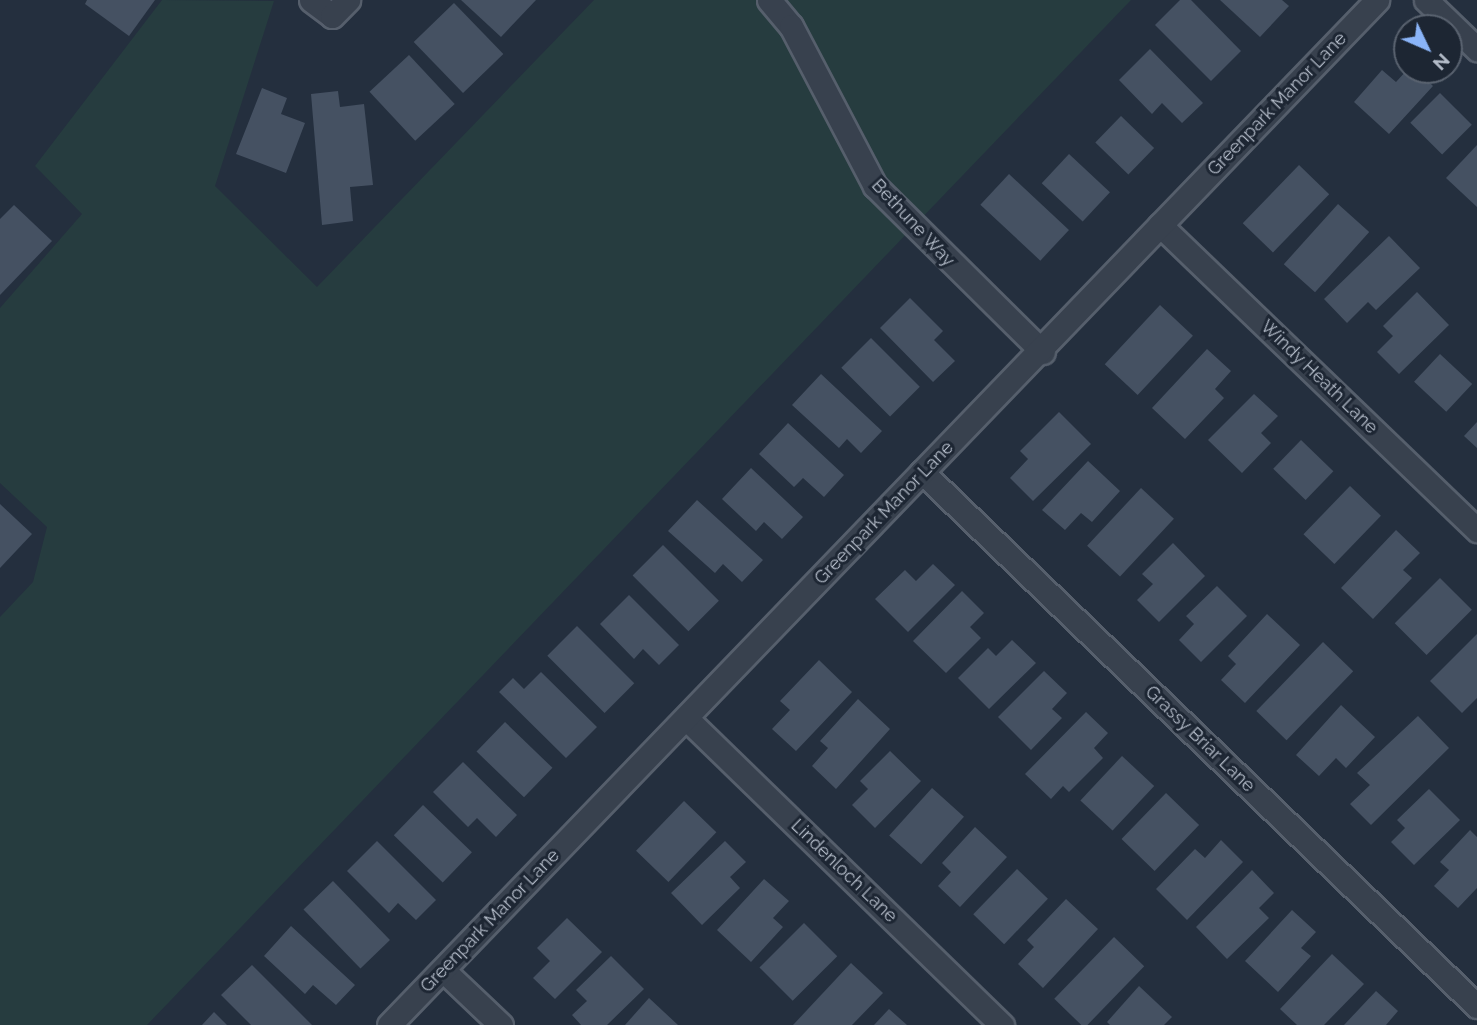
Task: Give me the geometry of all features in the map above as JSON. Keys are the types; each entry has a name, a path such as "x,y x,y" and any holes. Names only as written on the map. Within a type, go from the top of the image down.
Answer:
{"street":[{"path":"311,0 340,8"},
{"name":"Bethune Way","path":"769,0 791,26 875,186 1043,352"},
{"name":"Greenpark Manor Lane","path":"390,1025 922,472 1043,352 1160,225 1377,0"},
{"path":"1426,0 1477,49"},
{"name":"Windy Heath Lane","path":"1160,225 1477,530"},
{"name":"Grassy Briar Lane","path":"922,472 1477,1006"},
{"name":"Lindenloch Lane","path":"685,718 1002,1025"},
{"path":"443,970 501,1025"}],"green space":[{"path":"162,0 274,1 215,186 317,287 594,0 1131,0 147,1025 0,1025 0,617 33,582 47,527 0,483 0,308 82,214 35,166"}],"building":[{"path":"87,0 155,0 129,36 85,4"},
{"path":"461,0 536,0 501,37"},
{"path":"1180,0 1191,0 1241,51 1211,81 1155,25"},
{"path":"1220,0 1282,0 1289,6 1260,37"},
{"path":"454,3 503,54 463,93 414,42"},
{"path":"1150,49 1203,103 1182,123 1162,103 1152,114 1119,80"},
{"path":"409,55 455,104 415,141 370,92"},
{"path":"1382,70 1393,79 1393,84 1433,86 1389,134 1354,102"},
{"path":"262,88 287,98 281,114 305,123 286,173 236,154"},
{"path":"338,91 340,107 364,104 373,185 350,187 353,221 322,225 311,94"},
{"path":"1440,93 1472,125 1442,155 1410,123"},
{"path":"1121,116 1154,148 1128,175 1095,143"},
{"path":"1477,145 1477,207 1446,178"},
{"path":"1069,154 1110,192 1083,221 1042,183"},
{"path":"1299,165 1329,194 1273,252 1243,223"},
{"path":"1009,174 1069,230 1040,261 980,205"},
{"path":"1338,204 1369,232 1315,292 1284,264"},
{"path":"14,205 52,241 0,295 0,219"},
{"path":"1389,236 1420,268 1376,310 1368,302 1347,323 1324,299"},
{"path":"1417,292 1449,325 1399,374 1377,352 1393,336 1383,326"},
{"path":"910,298 943,331 934,340 955,361 933,382 880,328"},
{"path":"1160,305 1193,336 1138,395 1105,364"},
{"path":"871,338 920,387 890,416 841,368"},
{"path":"1207,349 1231,371 1215,389 1224,398 1185,439 1152,408"},
{"path":"1440,354 1472,384 1446,412 1414,382"},
{"path":"821,374 882,431 861,453 847,439 839,448 792,405"},
{"path":"1254,394 1278,416 1261,433 1271,443 1242,473 1208,440"},
{"path":"1059,412 1091,444 1033,501 1010,478 1028,459 1020,451"},
{"path":"1477,422 1477,448 1464,436"},
{"path":"788,423 844,475 824,497 803,478 794,487 759,454"},
{"path":"1301,440 1333,471 1306,500 1273,469"},
{"path":"1088,461 1120,491 1092,522 1081,513 1065,530 1042,510"},
{"path":"751,468 803,517 782,539 764,522 756,531 722,499"},
{"path":"1350,486 1381,516 1334,564 1303,534"},
{"path":"1141,488 1174,519 1120,576 1087,546"},
{"path":"697,500 763,560 742,582 723,564 715,573 668,531"},
{"path":"0,504 32,534 0,568"},
{"path":"1396,530 1420,553 1403,570 1412,578 1373,619 1341,588"},
{"path":"1173,543 1205,576 1159,622 1137,600 1153,584 1142,574"},
{"path":"663,545 719,601 688,631 633,575"},
{"path":"933,564 955,585 908,632 875,599 905,570 916,581"},
{"path":"1440,578 1472,610 1427,655 1395,623"},
{"path":"1217,586 1247,616 1201,662 1179,640 1194,624 1186,616"},
{"path":"962,591 984,613 970,627 981,638 946,673 913,641"},
{"path":"629,595 679,645 659,665 643,649 634,659 600,624"},
{"path":"1267,614 1300,645 1245,703 1221,680 1236,664 1228,656"},
{"path":"577,626 634,683 605,713 547,656"},
{"path":"1477,634 1477,698 1462,713 1430,681"},
{"path":"1012,640 1036,663 989,709 958,678 988,648 996,656"},
{"path":"1323,642 1353,671 1287,740 1256,711"},
{"path":"819,660 852,692 796,751 772,729 790,710 780,701"},
{"path":"1044,671 1067,693 1052,709 1062,718 1031,750 998,717"},
{"path":"541,672 597,727 566,758 499,692 513,678 524,689"},
{"path":"858,699 890,729 836,789 812,766 828,748 820,741"},
{"path":"1341,705 1375,737 1346,768 1336,758 1319,776 1296,755"},
{"path":"1086,712 1108,733 1094,748 1103,758 1069,792 1063,786 1051,799 1025,774"},
{"path":"1418,716 1449,748 1371,825 1350,804 1370,785 1357,773"},
{"path":"505,722 552,768 524,797 477,751"},
{"path":"890,751 921,781 875,828 852,805 868,789 860,781"},
{"path":"1122,756 1154,786 1113,831 1080,801"},
{"path":"463,762 517,815 496,837 477,818 468,827 433,792"},
{"path":"932,788 964,817 921,864 889,836"},
{"path":"1429,789 1460,820 1414,865 1391,842 1405,828 1397,820"},
{"path":"1166,793 1199,825 1155,871 1122,839"},
{"path":"684,801 716,832 668,882 636,851"},
{"path":"423,805 472,852 443,882 394,835"},
{"path":"975,827 1007,857 960,907 938,886 951,872 942,863"},
{"path":"1470,830 1477,837 1477,888 1458,908 1434,886 1449,870 1440,862"},
{"path":"1221,840 1243,862 1187,920 1156,889 1195,849 1205,858"},
{"path":"377,841 436,900 416,920 398,903 389,913 347,871"},
{"path":"725,841 746,862 730,877 740,888 702,925 671,893"},
{"path":"1017,869 1048,899 1004,944 973,914"},
{"path":"1252,870 1274,893 1259,908 1269,918 1227,959 1196,927"},
{"path":"764,879 789,901 773,918 783,927 751,962 717,930"},
{"path":"333,881 390,940 360,968 304,909"},
{"path":"1066,899 1098,929 1043,988 1018,964 1034,947 1027,940"},
{"path":"1292,910 1316,932 1301,948 1311,956 1278,992 1245,961"},
{"path":"567,918 602,952 555,999 533,978 550,961 537,948"},
{"path":"804,923 837,956 793,1001 759,968"},
{"path":"291,926 355,985 336,1005 313,985 305,994 264,956"},
{"path":"1114,937 1144,966 1087,1025 1081,1025 1054,999"},
{"path":"1332,954 1364,984 1324,1025 1297,1025 1280,1009"},
{"path":"611,956 644,989 607,1025 581,1025 572,1015 587,1001 576,990"},
{"path":"851,963 883,993 852,1025 793,1025"},
{"path":"252,965 312,1025 251,1025 221,995"},
{"path":"1139,986 1172,1017 1164,1025 1110,1025 1107,1022"},
{"path":"1376,991 1398,1011 1386,1025 1344,1025"},
{"path":"649,998 678,1025 625,1025"},
{"path":"889,1009 907,1025 874,1025"},
{"path":"214,1012 227,1025 202,1025"}]}
